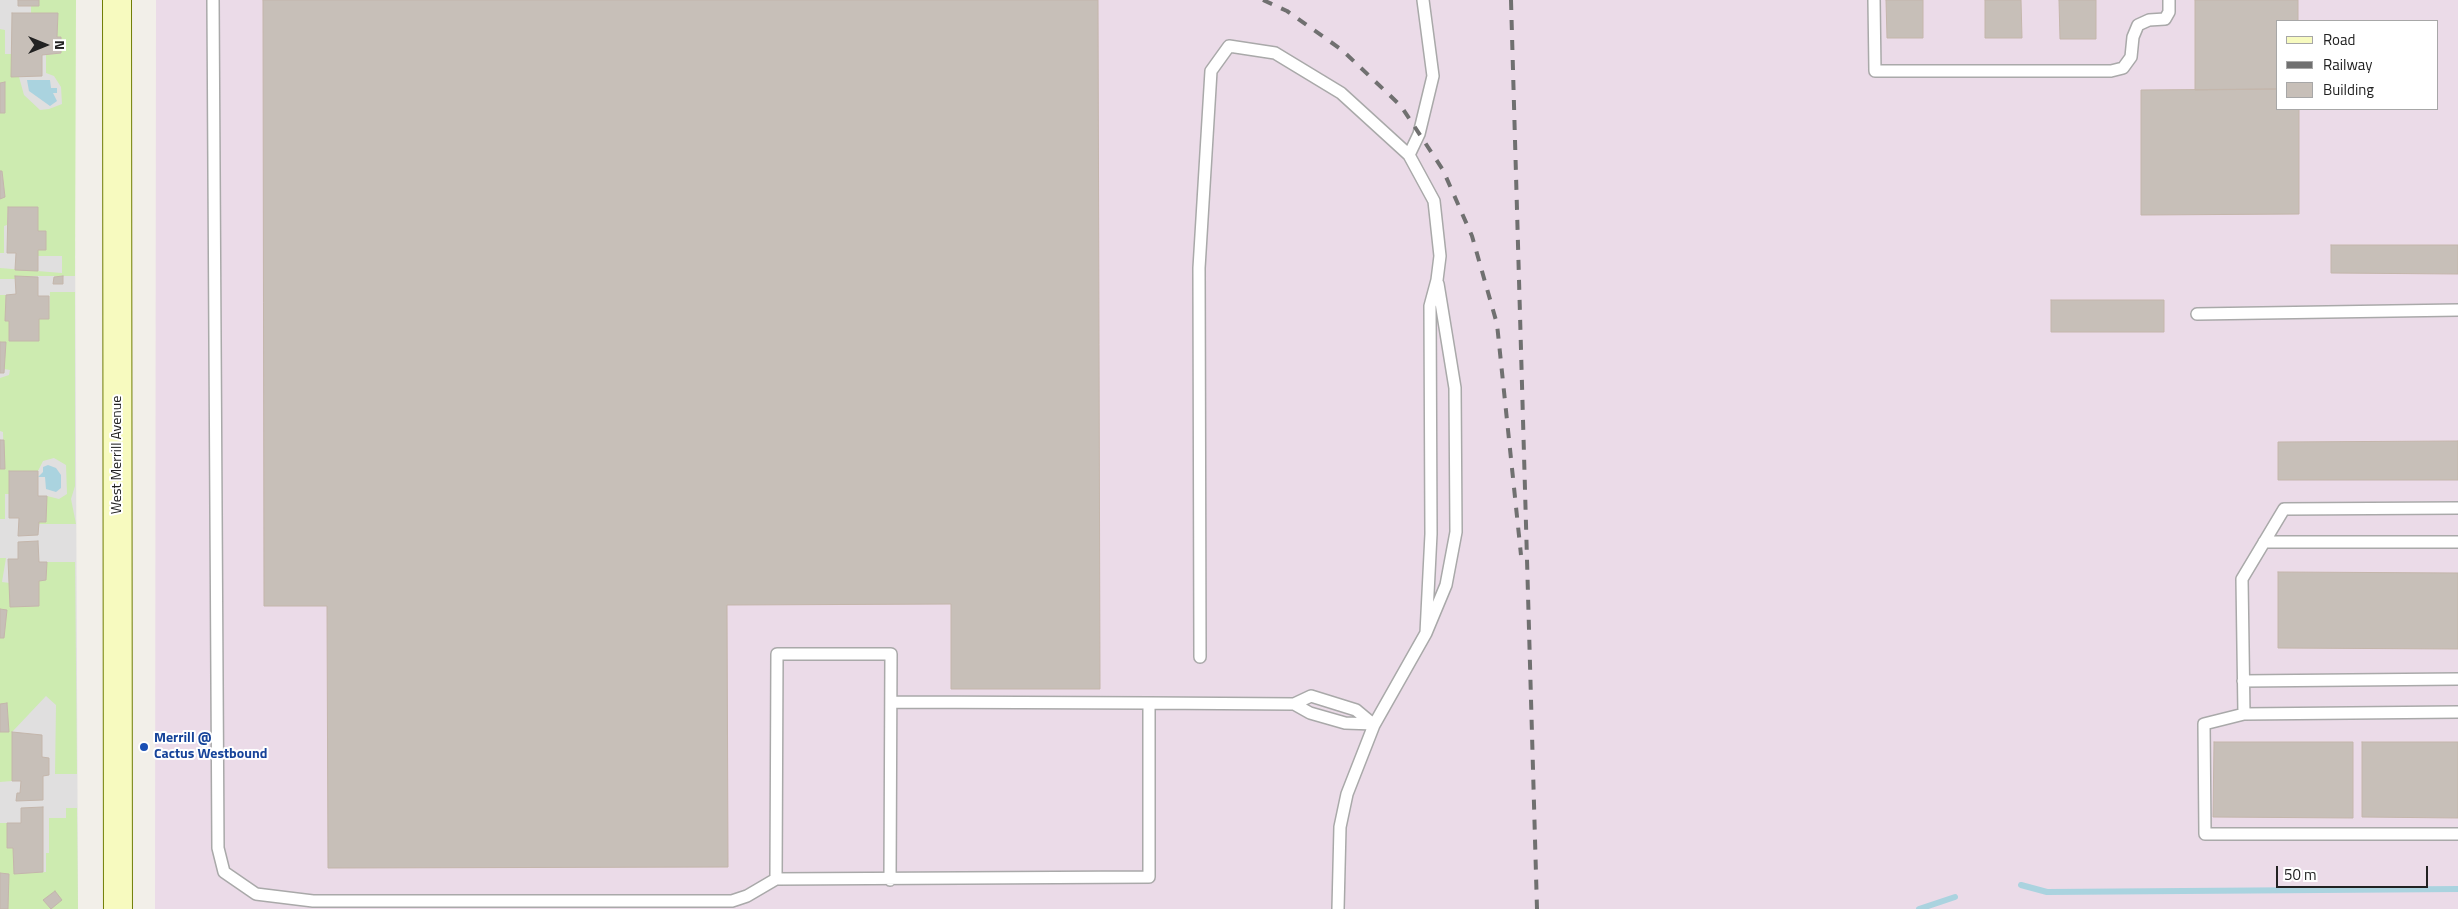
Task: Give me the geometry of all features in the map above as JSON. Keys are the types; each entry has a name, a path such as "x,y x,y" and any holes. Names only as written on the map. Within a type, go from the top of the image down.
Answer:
{"main road":[{"name":"West Merrill Avenue","path":"117,0 118,909"}],"lane":[{"path":"213,0 218,848 224,872 256,894 312,901 732,901 747,896 776,879 890,880 1149,877 1149,703"},
{"path":"1409,155 1419,134 1433,76 1423,0"},
{"path":"1874,0 1875,71 2111,71 2123,68 2131,56 2133,37 2138,25 2149,20 2165,18 2169,12 2169,0"},
{"path":"1200,658 1199,268 1211,72 1229,46 1275,53 1341,93 1409,155 1434,201 1440,256 1438,280 1430,306 1431,534 1426,633"},
{"path":"1338,909 1342,819 1347,794 1374,724 1426,633 1446,585 1456,532 1455,388 1438,280"},
{"path":"2197,314 2458,310"},
{"path":"2244,714 2242,579 2284,509 2458,508"},
{"path":"2264,542 2458,542"},
{"path":"776,879 777,654 891,654 890,880"},
{"path":"2243,681 2458,680"},
{"path":"891,702 1294,704 1311,696 1356,710 1374,724"},
{"path":"1294,704 1310,713 1345,722 1374,724"},
{"path":"2458,712 2244,714 2204,724 2205,834 2458,834"}],"shaded area":[{"path":"0,0 74,0 78,909 0,909"},
{"path":"156,0 2458,0 2458,909 155,909"}],"green space":[{"path":"39,0 76,0 75,276 16,276 15,279 0,279 0,268 62,273 62,256 38,256 38,250 46,250 46,231 38,231 37,207 8,207 7,225 4,226 4,253 0,253 0,198 5,197 2,172 0,171 0,113 5,113 4,82 0,83 0,29 5,30 5,54 12,54 12,77 19,77 24,95 40,110 62,104 61,87 54,76 46,73 46,55 61,53 61,37 57,37 58,13 31,13 31,6"},
{"path":"50,292 75,292 75,486 71,499 76,524 39,524 39,522 46,522 47,496 59,499 67,494 66,465 54,458 43,461 38,471 9,471 9,494 5,494 5,519 0,519 0,469 4,468 3,432 0,431 0,378 9,375 10,370 4,369 6,343 0,342 0,295 6,295 5,320 9,321 9,341 39,341 39,319 49,319"},
{"path":"0,558 6,558 2,582 10,583 10,607 39,606 39,581 46,580 47,562 75,562 77,774 55,774 56,705 46,696 12,732 12,781 0,782 0,732 9,732 7,704 0,704 0,638 4,638 7,610 0,609"},
{"path":"66,808 77,808 78,909 8,909 9,874 0,873 0,823 7,823 7,848 13,848 14,874 46,872 46,853 49,853 49,818 66,818"}],"water":[{"path":"27,80 50,80 51,88 57,88 57,93 53,93 57,101 50,106 29,91"},
{"path":"48,465 56,468 61,475 61,488 56,492 46,489 45,477 38,477 43,472 43,467"}],"building":[{"path":"18,0 39,0 39,6 18,6"},
{"path":"263,0 1098,0 1100,689 951,689 951,604 727,605 728,867 328,868 327,606 264,606"},
{"path":"1886,0 1923,0 1923,38 1887,38"},
{"path":"1985,0 2021,0 2022,38 1985,38"},
{"path":"2059,0 2096,0 2096,39 2060,39"},
{"path":"2195,0 2298,0 2298,20 2276,20 2276,89 2195,90"},
{"path":"12,13 58,13 57,37 61,37 61,53 42,55 42,76 11,77"},
{"path":"5,82 5,113 0,113 0,83"},
{"path":"2276,89 2276,110 2299,110 2299,214 2141,215 2141,90"},
{"path":"0,171 2,171 5,197 0,199"},
{"path":"8,207 38,207 38,231 46,231 46,250 38,250 38,271 15,270 16,253 7,253"},
{"path":"2331,245 2458,245 2458,274 2331,273"},
{"path":"15,276 38,277 38,296 49,296 49,319 39,319 39,341 9,341 9,321 5,321 6,295 16,294"},
{"path":"63,276 63,284 53,284 54,277"},
{"path":"2051,300 2164,300 2164,332 2051,332"},
{"path":"0,342 6,342 4,373 0,373"},
{"path":"0,440 4,440 5,469 0,469"},
{"path":"2458,441 2458,480 2278,480 2278,442"},
{"path":"9,471 38,471 38,496 47,496 46,522 39,522 38,535 18,536 19,518 9,518"},
{"path":"38,541 39,562 47,562 46,580 39,581 39,606 10,607 8,559 18,559 18,542"},
{"path":"2278,572 2458,573 2458,649 2278,648"},
{"path":"0,609 7,610 4,638 0,638"},
{"path":"7,703 9,732 0,732 0,704"},
{"path":"12,732 42,735 42,757 49,758 49,775 43,776 43,800 16,801 17,793 20,793 21,781 12,781"},
{"path":"2214,742 2353,742 2353,818 2213,817"},
{"path":"2362,742 2458,742 2458,818 2362,817"},
{"path":"43,807 43,872 14,874 13,848 7,848 7,823 21,823 21,808"},
{"path":"0,873 9,874 8,909 0,909"},
{"path":"55,891 62,900 51,909 43,900"}],"waterway":[{"path":"2021,885 2047,892 2458,889"},
{"path":"1919,909 1955,897"}],"railway":[{"path":"1263,0 1287,11 1342,50 1401,106 1443,170 1472,236 1497,324 1521,555"},
{"path":"1511,0 1537,909"}],"place":[{"name":"Merrill @ Cactus Westbound","path":"144,747"}]}
